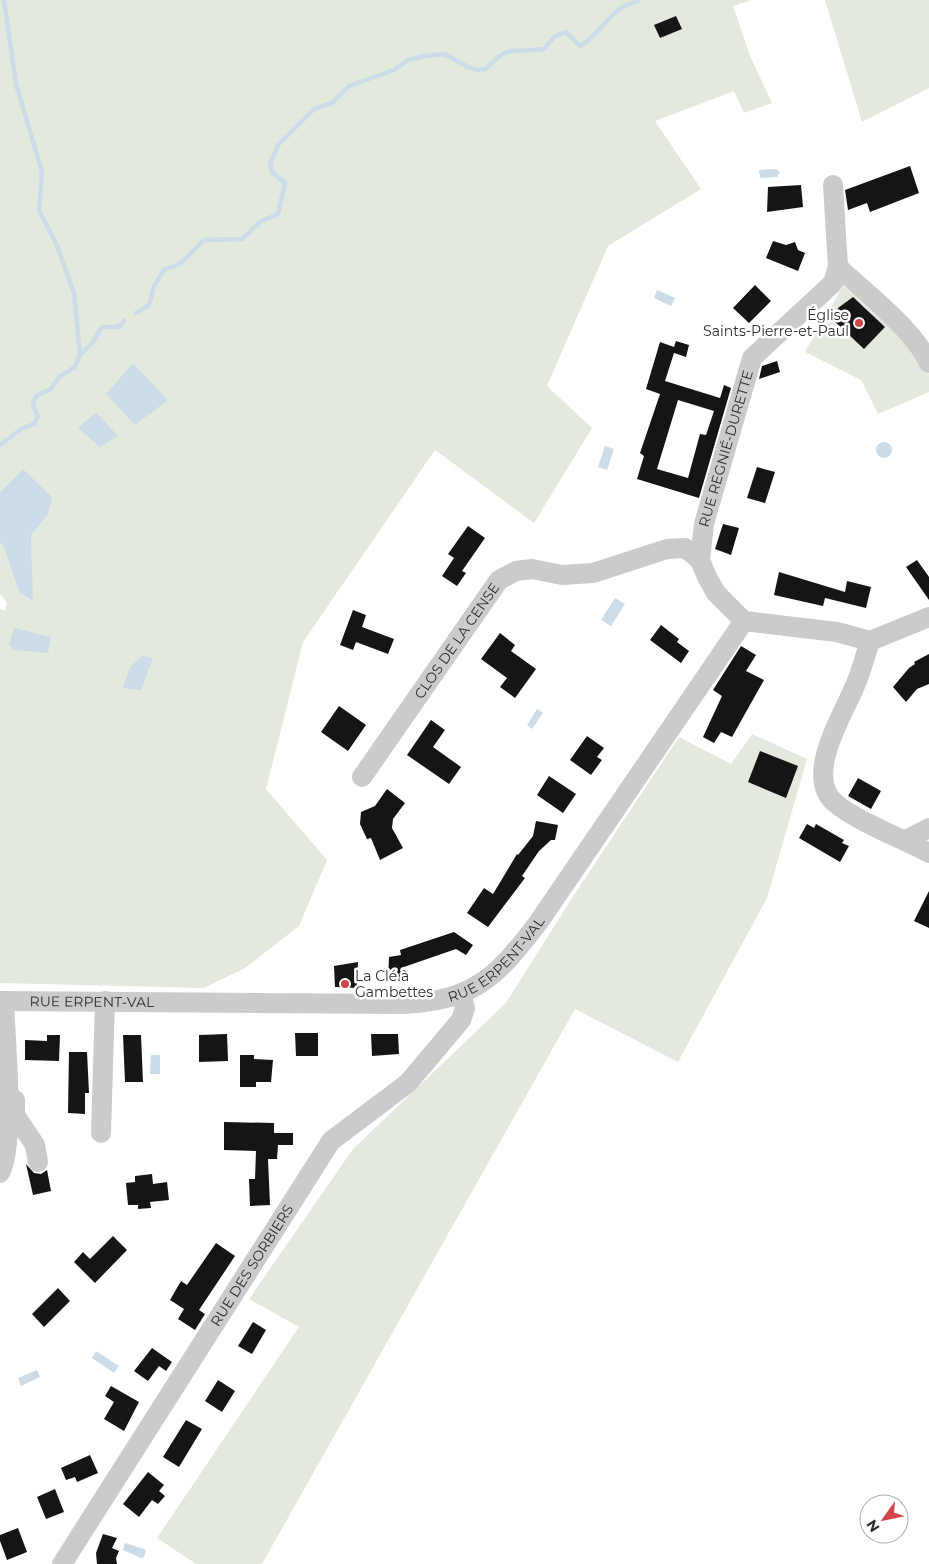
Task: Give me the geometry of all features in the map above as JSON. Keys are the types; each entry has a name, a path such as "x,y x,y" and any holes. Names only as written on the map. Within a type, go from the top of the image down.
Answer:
{"street":[{"path":"832,185 838,267 901,326 926,356 929,364"},
{"name":"RUE REGNIÉ-DURETTE","path":"700,560 704,524 752,358 833,283 838,267"},
{"name":"CLOS DE LA CENSE","path":"362,777 500,580 516,571 532,570 562,575 593,573 667,549 685,548 700,560"},
{"path":"700,560 716,593 744,621 837,632 870,641 929,616"},
{"name":"RUE ERPENT-VAL","path":"5,1001 404,1004 434,1002 460,994 484,982 508,962 538,922 744,621"},
{"path":"870,641 854,688 828,748 822,769 824,783 833,801 849,812 929,853"},
{"path":"906,840 929,828"},
{"name":"RUE DES SORBIERS","path":"62,1564 331,1142 408,1083 461,1020 465,1008 460,994"},
{"path":"5,1001 15,1114 35,1145 38,1162"},
{"path":"0,1173 4,1164 8,1128 5,1001"},
{"path":"101,1133 105,1001"}],"shaded area":[{"path":"0,0 751,0 733,6 750,56 772,103 744,113 734,91 655,121 701,189 608,246 547,386 592,428 534,523 435,450 303,642 266,789 327,860 299,926 245,968 204,988 0,983 0,609 5,611 7,602 0,594 0,543 4,548 19,592 32,602 31,535 48,515 23,469 0,492"},
{"path":"825,0 929,0 929,88 862,122"},
{"path":"843,286 890,326 923,359 929,375 929,392 878,414 861,380 805,352"},
{"path":"752,734 807,759 767,898 678,1062 575,1009 262,1564 196,1564 157,1538 299,1327 249,1299 353,1149 506,1003 572,898 679,737 731,764"}],"water":[{"path":"776,169 780,172 777,177 760,178 759,170"},
{"path":"657,290 675,298 671,306 654,298"},
{"path":"133,363 168,400 135,425 106,394"},
{"path":"96,412 118,436 100,447 78,428"},
{"path":"881,442 887,442 892,447 890,456 881,458 876,453 876,447"},
{"path":"605,446 614,449 607,470 598,467"},
{"path":"23,469 52,497 48,515 31,535 33,602 19,592 4,548 0,543 0,492"},
{"path":"615,598 625,604 611,626 601,620"},
{"path":"14,628 51,637 48,653 14,650 9,644"},
{"path":"142,656 153,658 141,690 123,688 130,667"},
{"path":"537,709 543,713 532,729 527,725"},
{"path":"151,1055 160,1055 160,1074 150,1074"},
{"path":"96,1351 119,1366 114,1373 92,1358"},
{"path":"37,1370 40,1377 21,1386 18,1378"},
{"path":"125,1543 144,1549 146,1551 144,1557 141,1558 123,1550"}],"building":[{"path":"676,16 682,29 660,38 654,25"},
{"path":"910,166 919,193 870,212 867,203 848,210 845,190"},
{"path":"801,185 803,207 767,212 768,187"},
{"path":"773,241 786,245 795,242 798,250 805,253 798,271 766,258"},
{"path":"755,285 771,301 749,323 733,308"},
{"name":"Église Saints-Pierre-et-Paul","path":"853,297 885,327 864,349 832,319 838,313 838,308"},
{"path":"676,341 689,345 686,357 674,353 665,381 720,398 724,385 731,388 699,498 637,479 644,456 640,453 660,394 646,389 660,342 674,347","holes":["678,400 714,411 706,435 700,434 688,478 657,469"]},
{"path":"777,361 780,372 759,379 762,366"},
{"path":"757,467 775,472 765,503 747,498"},
{"path":"723,524 739,528 731,555 715,549"},
{"path":"468,526 485,538 462,571 466,573 457,586 442,576 454,558 448,554"},
{"path":"917,560 929,577 929,600 906,567"},
{"path":"779,572 845,592 847,581 871,587 866,608 825,598 823,606 774,595"},
{"path":"353,610 366,615 362,627 394,639 388,654 356,642 353,650 340,645"},
{"path":"661,625 679,639 677,642 689,651 681,663 650,640"},
{"path":"500,633 515,645 511,651 536,669 515,698 500,687 507,678 481,659"},
{"path":"741,646 756,655 746,671 764,680 732,737 721,732 714,743 703,737 722,696 713,690"},
{"path":"929,654 929,684 917,689 906,702 893,687 909,668 915,664 914,662"},
{"path":"339,706 366,725 348,751 321,732"},
{"path":"431,720 445,730 433,747 461,767 449,784 407,755"},
{"path":"587,736 604,748 597,757 602,760 591,775 570,760"},
{"path":"760,751 798,766 786,798 748,782"},
{"path":"549,776 576,794 563,813 537,795"},
{"path":"858,778 881,791 871,809 848,796"},
{"path":"387,789 405,803 393,819 392,828 403,848 380,860 371,838 367,839 360,824 361,812 375,806"},
{"path":"536,821 558,825 555,840 551,840 539,851 522,876 525,878 488,927 467,913 484,888 493,894 517,854 533,836"},
{"path":"807,824 814,828 816,824 844,840 842,843 849,846 840,862 799,838"},
{"path":"929,891 929,928 914,921"},
{"path":"454,932 473,945 466,955 456,949 401,968 400,981 388,980 389,957 401,955 400,950"},
{"path":"358,962 357,988 335,987 334,966"},
{"path":"295,1033 318,1033 318,1056 296,1056"},
{"path":"227,1034 228,1061 199,1062 199,1035"},
{"path":"371,1034 398,1034 399,1054 372,1056"},
{"path":"47,1035 60,1035 59,1061 25,1060 25,1040 47,1041"},
{"path":"123,1035 141,1035 143,1082 125,1082"},
{"path":"69,1052 87,1052 89,1093 85,1093 85,1114 68,1113"},
{"path":"240,1055 254,1055 254,1059 273,1060 271,1082 256,1082 256,1087 240,1087"},
{"path":"224,1122 274,1123 274,1133 293,1133 293,1145 278,1145 277,1159 268,1159 270,1205 250,1206 249,1179 255,1179 256,1151 224,1150"},
{"path":"26,1164 34,1173 41,1174 47,1170 51,1191 33,1195"},
{"path":"152,1174 153,1184 167,1182 169,1200 150,1202 151,1208 138,1209 138,1205 128,1205 126,1183 135,1182 135,1176"},
{"path":"113,1236 127,1250 95,1283 74,1262 83,1252 90,1259"},
{"path":"216,1243 235,1256 199,1310 205,1314 195,1330 178,1319 184,1309 170,1300 181,1281 187,1285"},
{"path":"58,1288 70,1301 44,1327 32,1314"},
{"path":"253,1322 266,1330 252,1354 238,1346"},
{"path":"152,1348 172,1362 166,1371 159,1366 148,1381 134,1371"},
{"path":"218,1380 235,1391 222,1412 205,1401"},
{"path":"111,1386 139,1402 124,1431 104,1419 114,1402 105,1396"},
{"path":"186,1420 202,1429 179,1467 163,1457"},
{"path":"90,1455 98,1473 77,1482 75,1477 66,1480 61,1468"},
{"path":"148,1472 164,1485 159,1491 165,1496 158,1504 152,1500 139,1517 123,1504"},
{"path":"55,1489 64,1512 46,1519 37,1497"},
{"path":"18,1528 27,1552 7,1560 0,1541 0,1535"},
{"path":"103,1534 117,1538 112,1548 119,1551 116,1558 117,1564 97,1564 96,1553"}],"waterway":[{"path":"4,0 16,84 42,172 39,211 56,243 74,293 80,355"},
{"path":"136,313 149,305 154,286 164,270 181,263 204,240 242,239 260,222 278,214 285,183 272,172 270,164 278,145 314,109 332,103 349,86 394,70 408,60 426,56 444,54 477,70 486,69 507,52 544,49 555,36 566,32 580,46 591,38 616,12 639,0"},
{"path":"0,445 21,429 34,424 38,416 33,405 36,396 51,389 59,377 75,367 80,355 93,342 102,327 119,327 124,321"}],"place":[{"name":"Église Saints-Pierre-et-Paul","path":"859,323"},
{"name":"La Clé à Gambettes","path":"345,984"}]}
